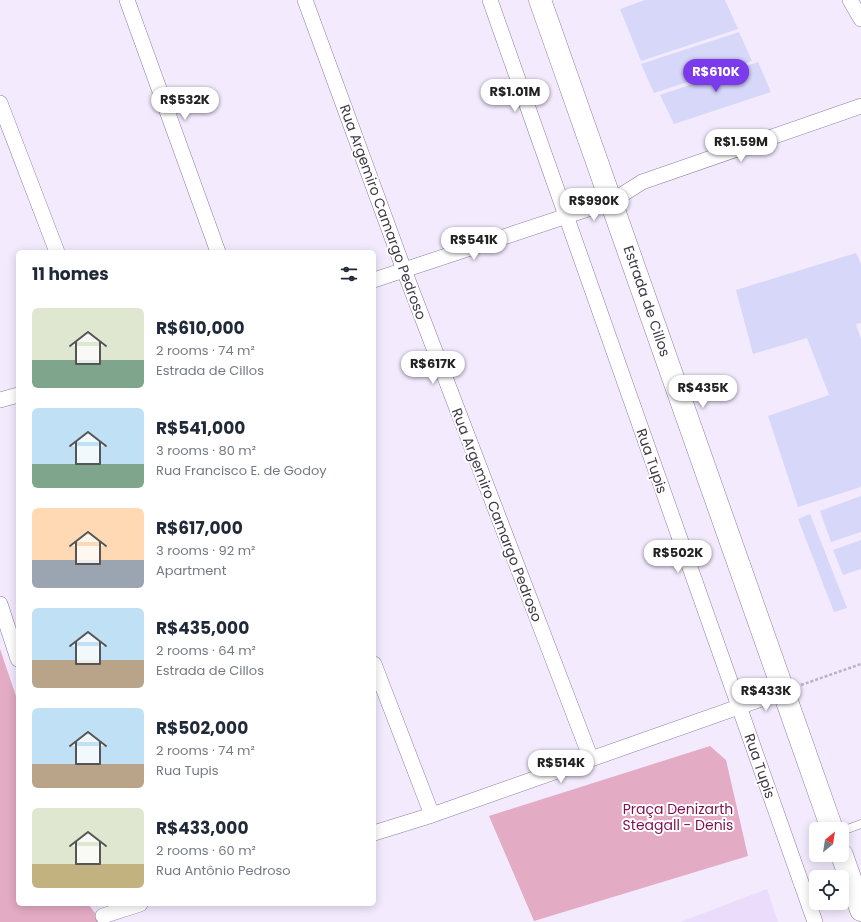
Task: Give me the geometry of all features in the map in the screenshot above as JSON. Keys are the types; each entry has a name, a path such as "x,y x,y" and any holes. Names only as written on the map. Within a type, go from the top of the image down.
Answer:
{"main road":[{"name":"Estrada de Cillos","path":"540,0 830,822"},
{"path":"844,862 861,910"}],"street":[{"path":"127,0 217,250"},
{"name":"Rua Argemiro Camargo Pedroso","path":"305,0 404,270 591,759"},
{"name":"Rua Tupis","path":"490,0 815,922"},
{"path":"850,0 861,19"},
{"path":"0,103 56,250"},
{"path":"376,279 612,201 642,182 861,106"},
{"path":"0,400 16,396"},
{"path":"0,604 16,653"},
{"path":"376,669 432,815"},
{"path":"376,832 432,815 784,691"},
{"path":"103,914 133,906"}],"lane":[{"path":"849,828 861,824"}],"path":[{"path":"784,691 861,664"}],"shaded area":[{"path":"767,889 778,922 680,922"}],"green space":[{"path":"0,649 16,696 16,906 90,906 102,922 0,922"},
{"name":"Praça Denizarth Steagall - Denis","path":"710,746 726,760 748,856 534,921 489,816"}],"building":[{"path":"645,0 725,0 738,29 641,61 620,9"},
{"path":"739,32 752,61 654,93 641,64"},
{"path":"758,62 771,92 674,124 660,95"},
{"path":"856,253 861,264 861,323 856,324 861,339 861,487 798,507 768,416 829,395 807,338 753,354 736,290"},
{"path":"861,496 861,532 831,542 820,511"},
{"path":"810,514 847,608 834,612 798,519"},
{"path":"861,540 861,569 843,575 833,550"}]}
